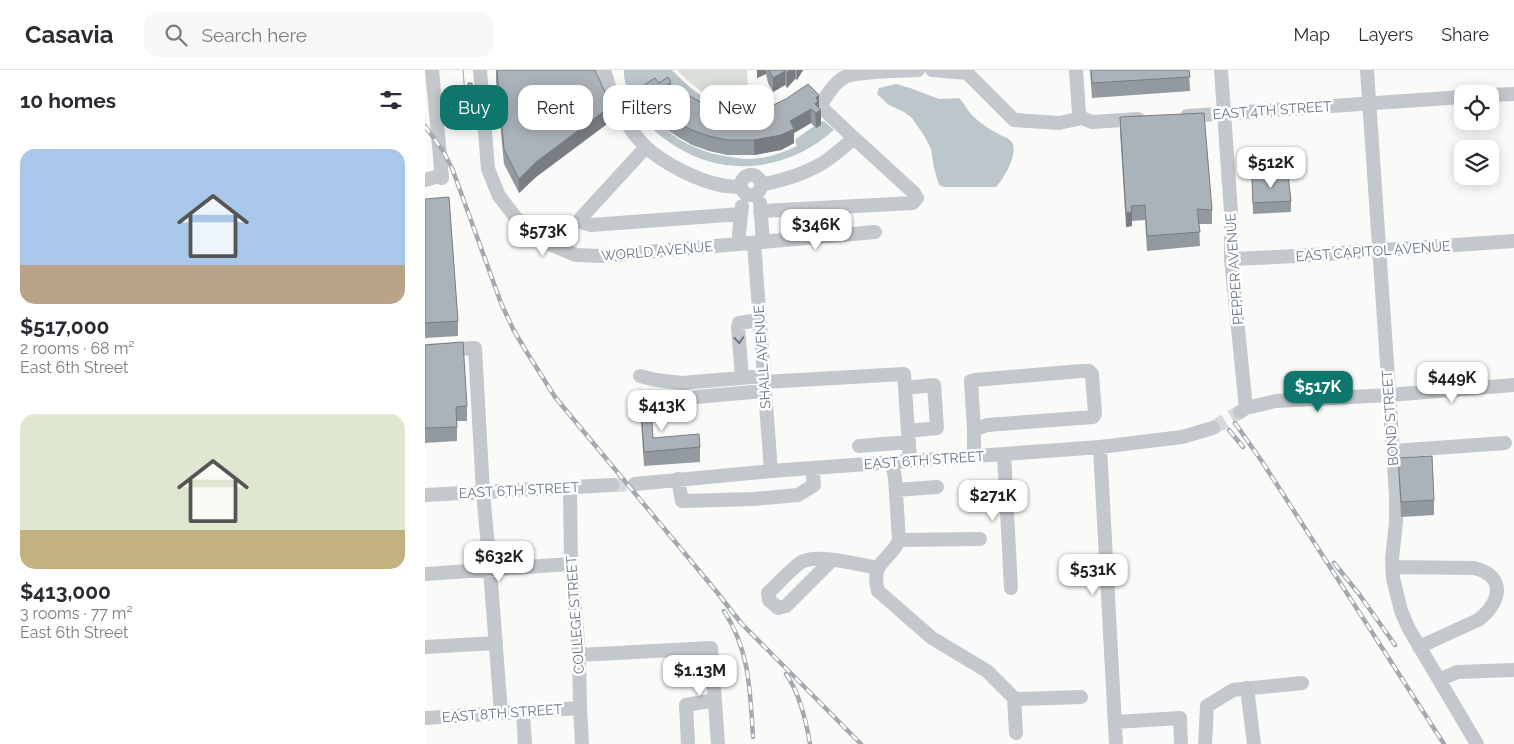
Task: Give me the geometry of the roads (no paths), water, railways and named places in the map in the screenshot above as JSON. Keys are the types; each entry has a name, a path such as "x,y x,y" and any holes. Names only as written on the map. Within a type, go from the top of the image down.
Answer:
{"street":[{"path":"425,180 442,176 433,70"},
{"name":"WORLD AVENUE","path":"480,70 488,170 499,196 520,223 544,242 576,255 600,256 875,232"},
{"path":"604,70 615,102 630,127 646,147 668,164 693,176 742,190"},
{"path":"761,211 913,203 917,198 914,193 816,102 843,78 854,74 918,70"},
{"path":"933,70 967,73 1014,120 1059,123 1082,118 1092,122 1149,118"},
{"path":"1076,70 1079,114 1082,118"},
{"name":"PEPPER AVENUE","path":"1221,70 1231,212 1231,259 1243,410 1276,401 1389,395"},
{"name":"BOND STREET","path":"1367,70 1393,451 1396,522 1393,567 1394,586 1401,611 1419,647 1477,744"},
{"path":"1499,95 1514,94"},
{"name":"EAST 4TH STREET","path":"1177,116 1454,98"},
{"path":"739,244 741,181 744,178 749,175 757,178 760,188 809,170 829,160 854,138"},
{"path":"646,147 580,219 581,222 591,225 741,214"},
{"name":"SHALL AVENUE","path":"760,188 761,211 758,242 759,320 771,471"},
{"name":"EAST CAPITOL AVENUE","path":"1231,259 1514,241"},
{"path":"741,378 739,323 759,320"},
{"path":"425,351 475,348 483,492 501,713"},
{"path":"974,430 987,425 1093,417 1095,414 1092,374 1089,371 1081,371 971,381 975,456"},
{"path":"696,397 764,383 904,374 910,460"},
{"path":"639,376 682,383 741,378 764,383"},
{"path":"859,446 937,428 934,385 905,388"},
{"path":"1389,395 1514,385"},
{"name":"EAST 6TH STREET","path":"635,484 771,471 1100,447 1182,437 1213,428"},
{"path":"1393,451 1505,443"},
{"path":"1100,447 1116,744"},
{"path":"1004,454 1011,588"},
{"path":"892,462 899,540 897,546 878,568 877,583 879,591 931,638 987,671 1014,698 1081,697"},
{"path":"678,479 682,502 754,499 798,495 814,485 811,468"},
{"name":"EAST 6TH STREET","path":"425,495 612,485"},
{"path":"896,490 937,486"},
{"name":"COLLEGE STREET","path":"570,487 571,564 579,655 582,744"},
{"path":"899,540 980,539"},
{"path":"832,560 878,568"},
{"path":"425,574 571,564"},
{"path":"1393,567 1474,568 1485,571 1493,577 1496,585 1497,594 1487,614 1419,647"},
{"path":"425,647 496,643"},
{"path":"579,655 711,648 718,744"},
{"path":"1439,680 1457,672 1514,670"},
{"path":"1205,744 1207,706 1233,690 1302,683"},
{"path":"1247,688 1254,744"},
{"path":"1014,698 1016,733"},
{"path":"688,744 686,705 715,700"},
{"name":"EAST 8TH STREET","path":"425,718 580,708"},
{"path":"523,712 525,744"},
{"path":"1115,722 1181,718 1181,744"}],"tunnel":[{"path":"1213,428 1240,412"},
{"path":"612,485 635,484"}],"tram line":[{"path":"463,70 464,85"}],"railway":[{"path":"425,126 443,151 452,168 501,303 513,329 555,397 741,623 861,744"},
{"path":"1235,423 1263,463 1444,744"},
{"path":"1229,430 1243,447"},
{"path":"1334,563 1359,594 1395,645"},
{"path":"724,611 733,626 744,656 749,687 753,737"},
{"path":"786,674 802,708 810,744"}]}
